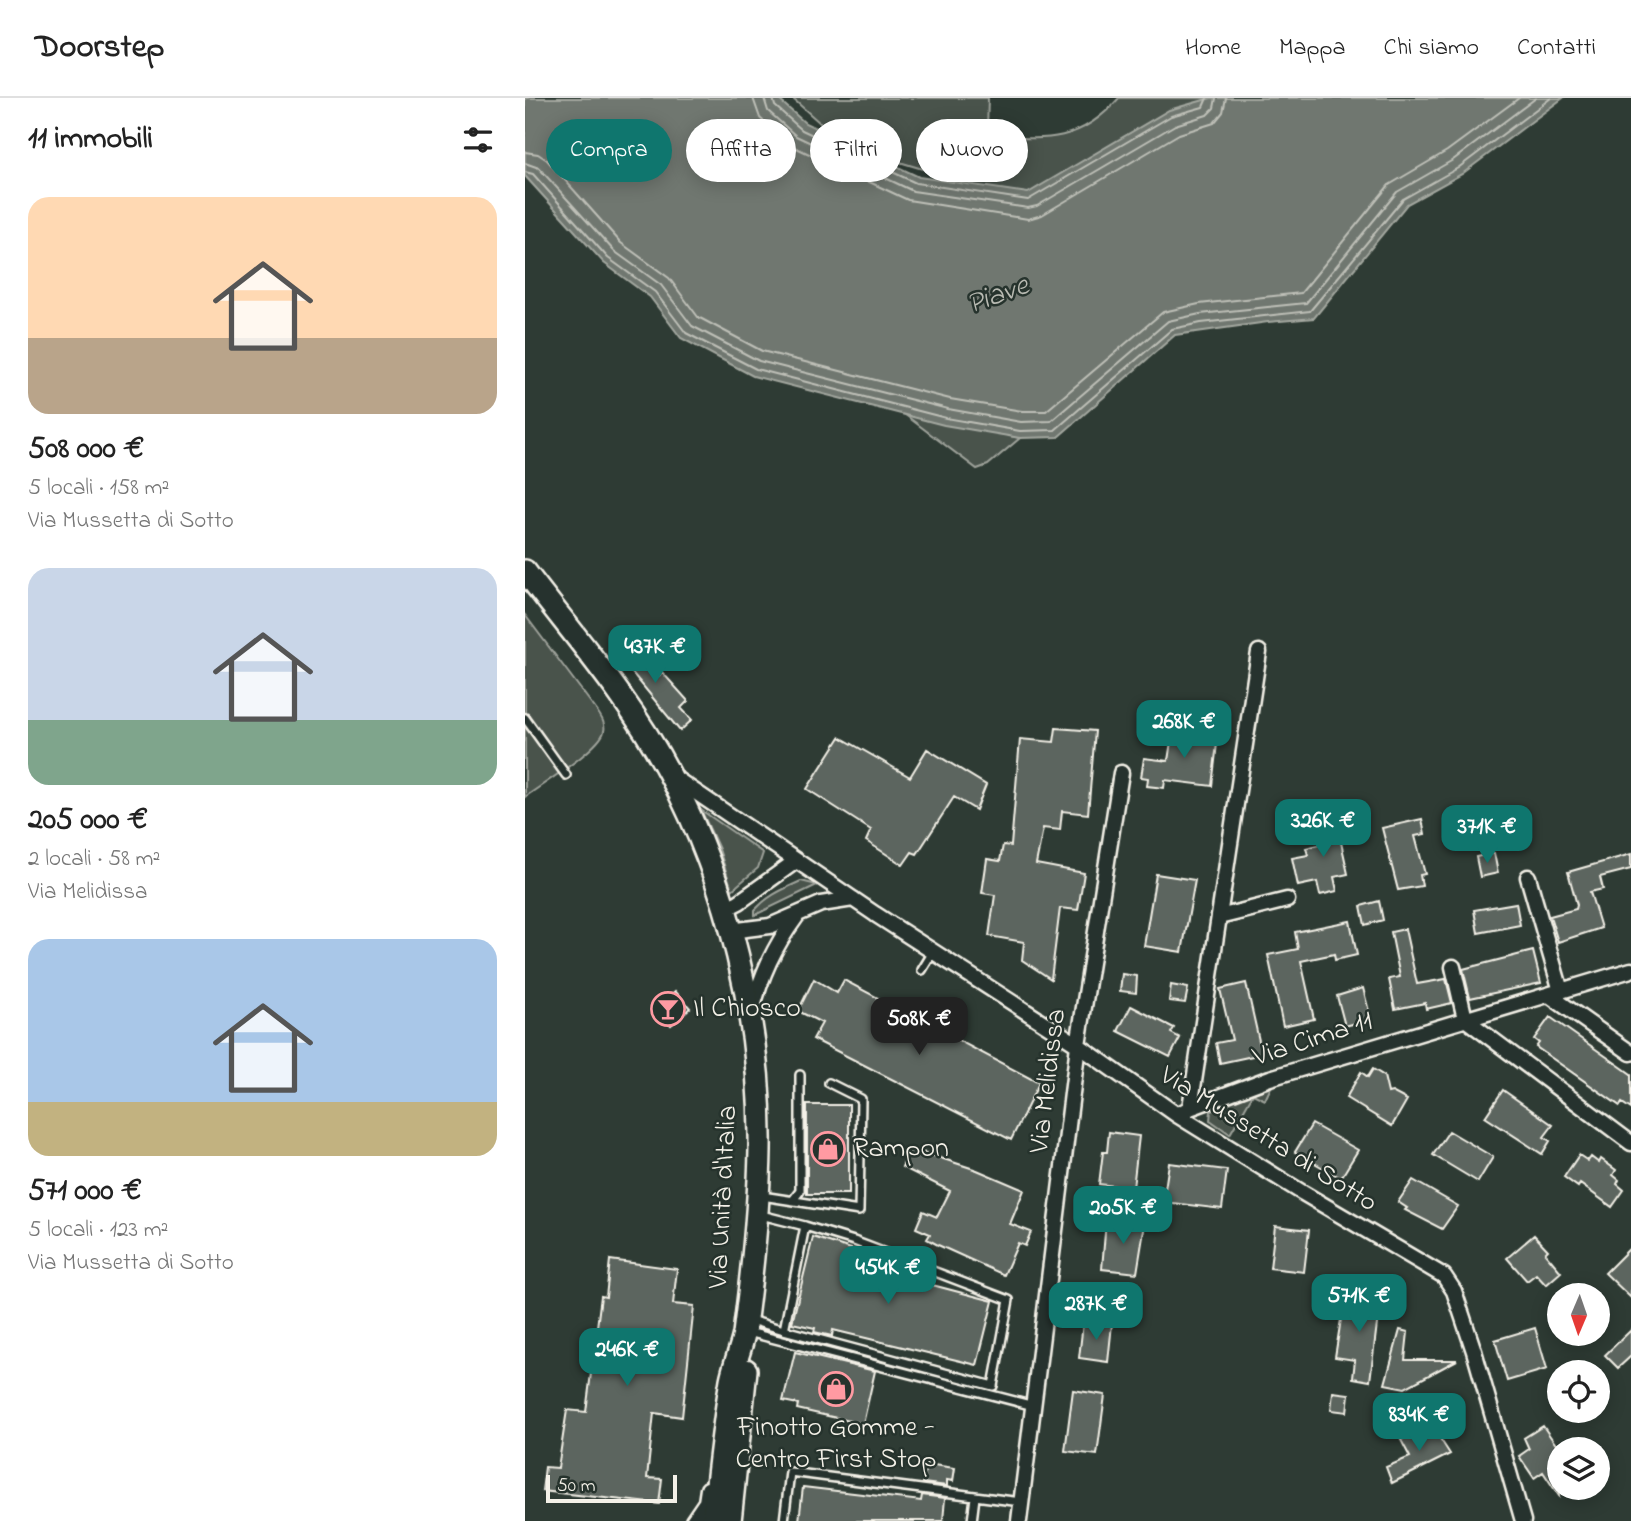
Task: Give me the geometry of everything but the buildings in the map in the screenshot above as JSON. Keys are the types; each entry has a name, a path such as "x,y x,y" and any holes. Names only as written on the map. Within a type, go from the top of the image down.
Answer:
{"main road":[{"name":"Via Unità d'Italia","path":"525,571 639,724 670,775 708,863 730,931 750,1023 758,1099 757,1205 744,1330 747,1360 730,1521"},
{"name":"Via Unità d'Italia","path":"713,1521 723,1427 735,1358 744,1330"}],"street":[{"path":"1184,1111 1219,917 1259,652"},
{"name":"Via Melidissa","path":"1019,1521 1078,1045 1121,773"},
{"name":"Via Mussetta di Sotto","path":"670,775 853,899 1184,1111 1314,1200 1444,1276 1454,1291 1474,1351 1523,1521"},
{"path":"723,910 739,902 796,861"},
{"path":"1528,877 1555,993 1631,1053"},
{"path":"730,931 770,926 821,904 853,899"},
{"path":"1219,917 1287,900"},
{"path":"750,1023 759,981 776,944 797,916"},
{"path":"1453,967 1465,1019 1631,1143"},
{"name":"Via Cima 11","path":"1184,1111 1270,1078 1631,970"},
{"path":"693,1521 706,1502 716,1443 723,1427"}],"lane":[{"path":"525,719 566,775"},
{"path":"922,970 933,951"},
{"path":"793,1200 800,1191 800,1075"},
{"path":"757,1205 793,1200 859,1212 861,1099 829,1083"},
{"path":"744,1330 784,1330 993,1386 1009,1300 854,1241 805,1226 757,1205"},
{"path":"784,1330 805,1226"},
{"path":"744,1330 1034,1405"},
{"path":"784,1521 790,1472 1021,1502"},
{"path":"972,1521 975,1497"}],"shaded area":[{"path":"792,98 988,98 987,119 916,119 916,167 902,163 902,119 816,119"},
{"path":"1119,98 1219,98 1053,199 960,187 952,182 1028,182 1028,138 1047,138 1077,130 1091,123"},
{"path":"904,414 1020,438 988,465 977,469"},
{"path":"525,615 597,711 603,721 604,731 593,747 525,797"},
{"path":"701,810 763,853 758,868 732,890 719,849"},
{"path":"801,881 817,885 755,915 755,910 765,900"},
{"path":"1271,1087 1265,1100 1253,1094 1230,1134 1210,1120 1211,1111 1233,1100"}],"water":[{"name":"Piave","path":"525,98 777,98 810,125 810,182 902,182 902,169 916,176 916,182 953,182 1028,193 1169,110 1211,98 1563,98 1462,174 1407,204 1314,318 1175,335 1058,437 1020,438 944,425 753,376 681,338 650,297 604,263 525,176"}],"place":[{"name":"Il Chiosco","path":"668,1009"},
{"name":"Rampon","path":"828,1149"},
{"name":"Finotto Gomme - Centro First Stop","path":"836,1389"}]}
